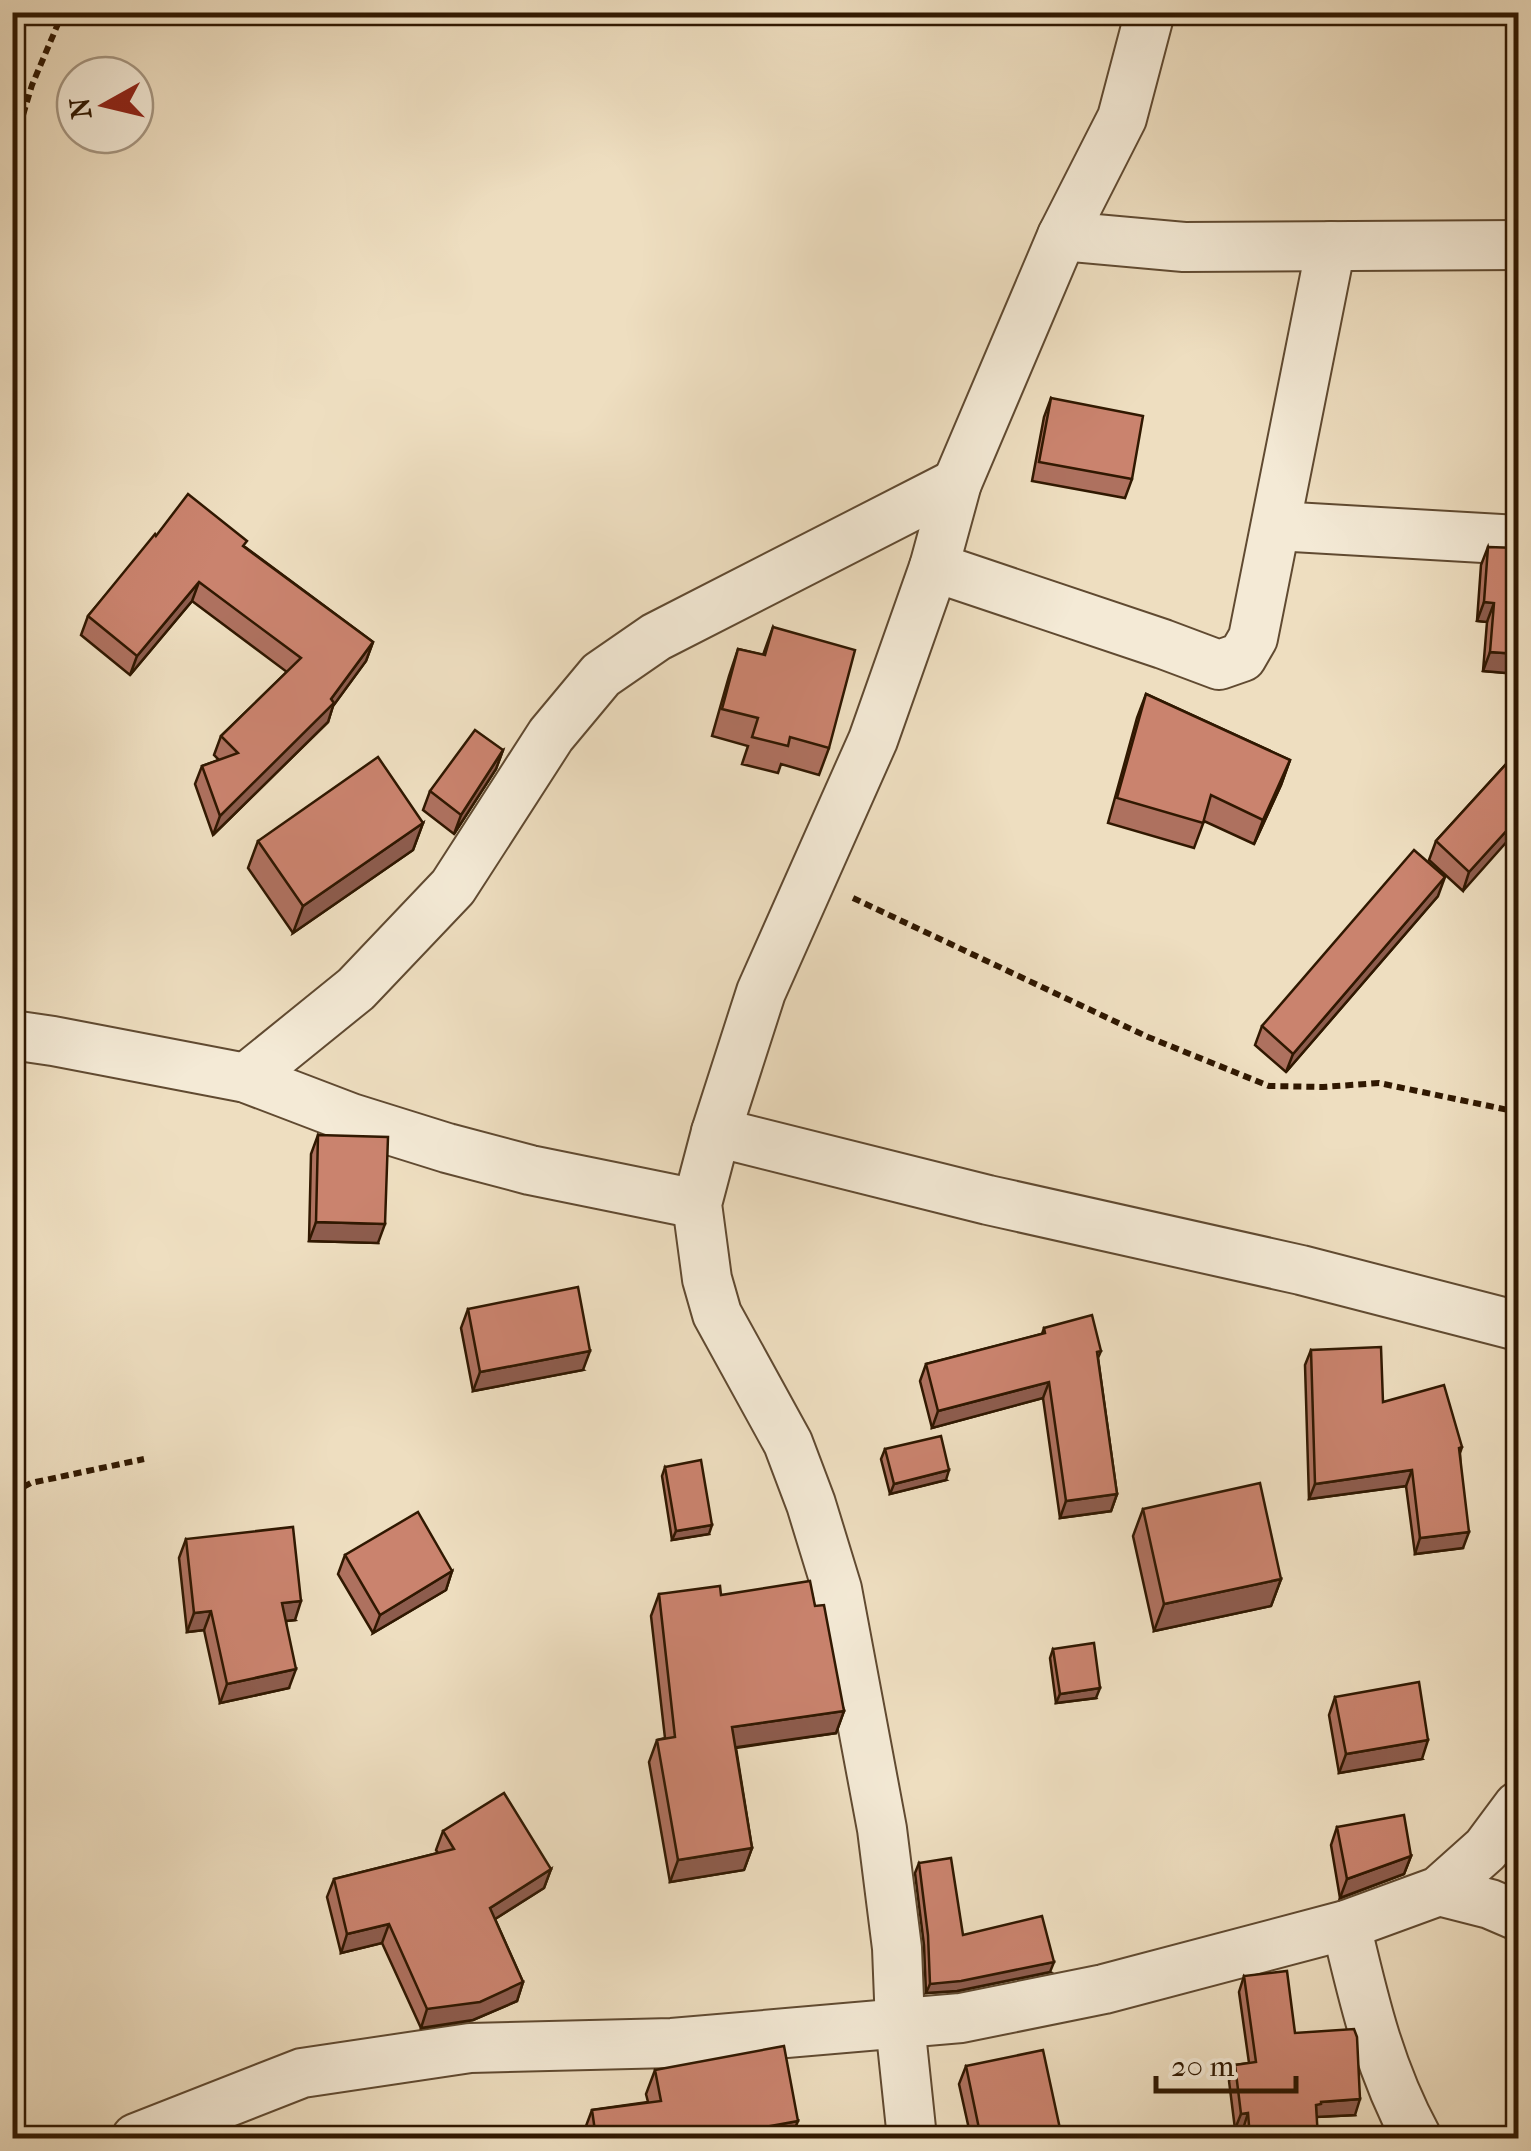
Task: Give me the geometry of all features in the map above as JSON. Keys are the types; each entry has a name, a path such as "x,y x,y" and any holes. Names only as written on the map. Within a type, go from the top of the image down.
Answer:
{"street":[{"path":"912,2138 897,1948 882,1828 838,1589 788,1443 716,1314 697,1204 760,992 872,740 934,567 957,483 1062,236 1122,118 1150,12"},
{"path":"1062,236 1184,247 1518,245"},
{"path":"934,567 1219,666 1242,658 1253,638 1331,246"},
{"path":"246,1078 356,989 453,887 552,735 601,676 656,638 957,483"},
{"path":"1276,526 1518,540"},
{"path":"12,1035 246,1078 351,1118 447,1148 530,1170 697,1204"},
{"path":"716,1132 988,1200 1301,1270 1518,1326"},
{"path":"136,2138 302,2073 321,2070 470,2048 672,2044 961,2018 1104,1989 1346,1924 1439,1892 1486,1849 1518,1806"},
{"path":"1439,1892 1490,1904 1518,1916"},
{"path":"1346,1924 1378,2054 1416,2138"}],"path":[{"path":"12,152 32,85 62,12"},
{"path":"811,878 1148,1037 1269,1086 1379,1084 1518,1112"},
{"path":"12,1494 31,1483 144,1459"}],"building":[{"path":"1051,398 1143,416 1132,479 1039,462"},
{"path":"188,494 247,541 243,546 373,642 331,699 334,703 220,816 202,766 238,753 221,736 301,658 199,582 137,656 88,616"},
{"path":"1488,547 1518,548 1518,654 1490,652 1494,603 1484,602"},
{"path":"773,627 855,650 829,748 790,737 788,746 752,737 758,718 722,709 738,649 765,655"},
{"path":"1146,694 1290,760 1263,820 1211,795 1203,823 1117,798"},
{"path":"475,730 503,750 461,815 430,791"},
{"path":"1518,751 1518,818 1469,872 1436,841"},
{"path":"378,757 423,823 303,906 258,841"},
{"path":"12,828 16,828 24,905 12,907"},
{"path":"1414,850 1445,877 1293,1054 1262,1026"},
{"path":"318,1135 388,1137 385,1224 316,1222"},
{"path":"578,1287 590,1351 480,1372 468,1309"},
{"path":"1092,1315 1101,1351 1097,1352 1117,1494 1066,1501 1049,1382 938,1411 926,1364 1045,1333 1044,1328"},
{"path":"1381,1347 1383,1402 1444,1385 1462,1447 1459,1448 1469,1532 1420,1538 1412,1470 1315,1484 1311,1350"},
{"path":"941,1436 949,1470 894,1484 885,1449"},
{"path":"701,1460 712,1525 676,1531 665,1467"},
{"path":"1260,1483 1281,1579 1164,1604 1143,1509"},
{"path":"418,1512 452,1571 380,1615 345,1555"},
{"path":"293,1527 301,1601 282,1603 296,1669 227,1684 211,1611 194,1613 186,1539"},
{"path":"810,1581 815,1606 824,1605 844,1711 732,1727 752,1848 678,1860 657,1740 675,1737 659,1594 720,1586 721,1595"},
{"path":"1094,1643 1100,1688 1060,1694 1053,1649"},
{"path":"1419,1682 1428,1740 1346,1754 1335,1697"},
{"path":"504,1793 551,1869 490,1908 523,1982 480,2002 427,2009 389,1924 347,1934 334,1879 454,1849 443,1831"},
{"path":"1404,1815 1411,1856 1347,1879 1337,1827"},
{"path":"951,1858 963,1935 1042,1916 1054,1962 930,1984 919,1863"},
{"path":"1287,1971 1295,2033 1354,2029 1360,2099 1316,2105 1318,2138 1250,2138 1248,2113 1241,2114 1235,2065 1256,2062 1244,1976"},
{"path":"784,2046 798,2121 705,2138 596,2138 592,2110 661,2101 655,2070"},
{"path":"1043,2050 1062,2138 981,2138 966,2066"}]}
